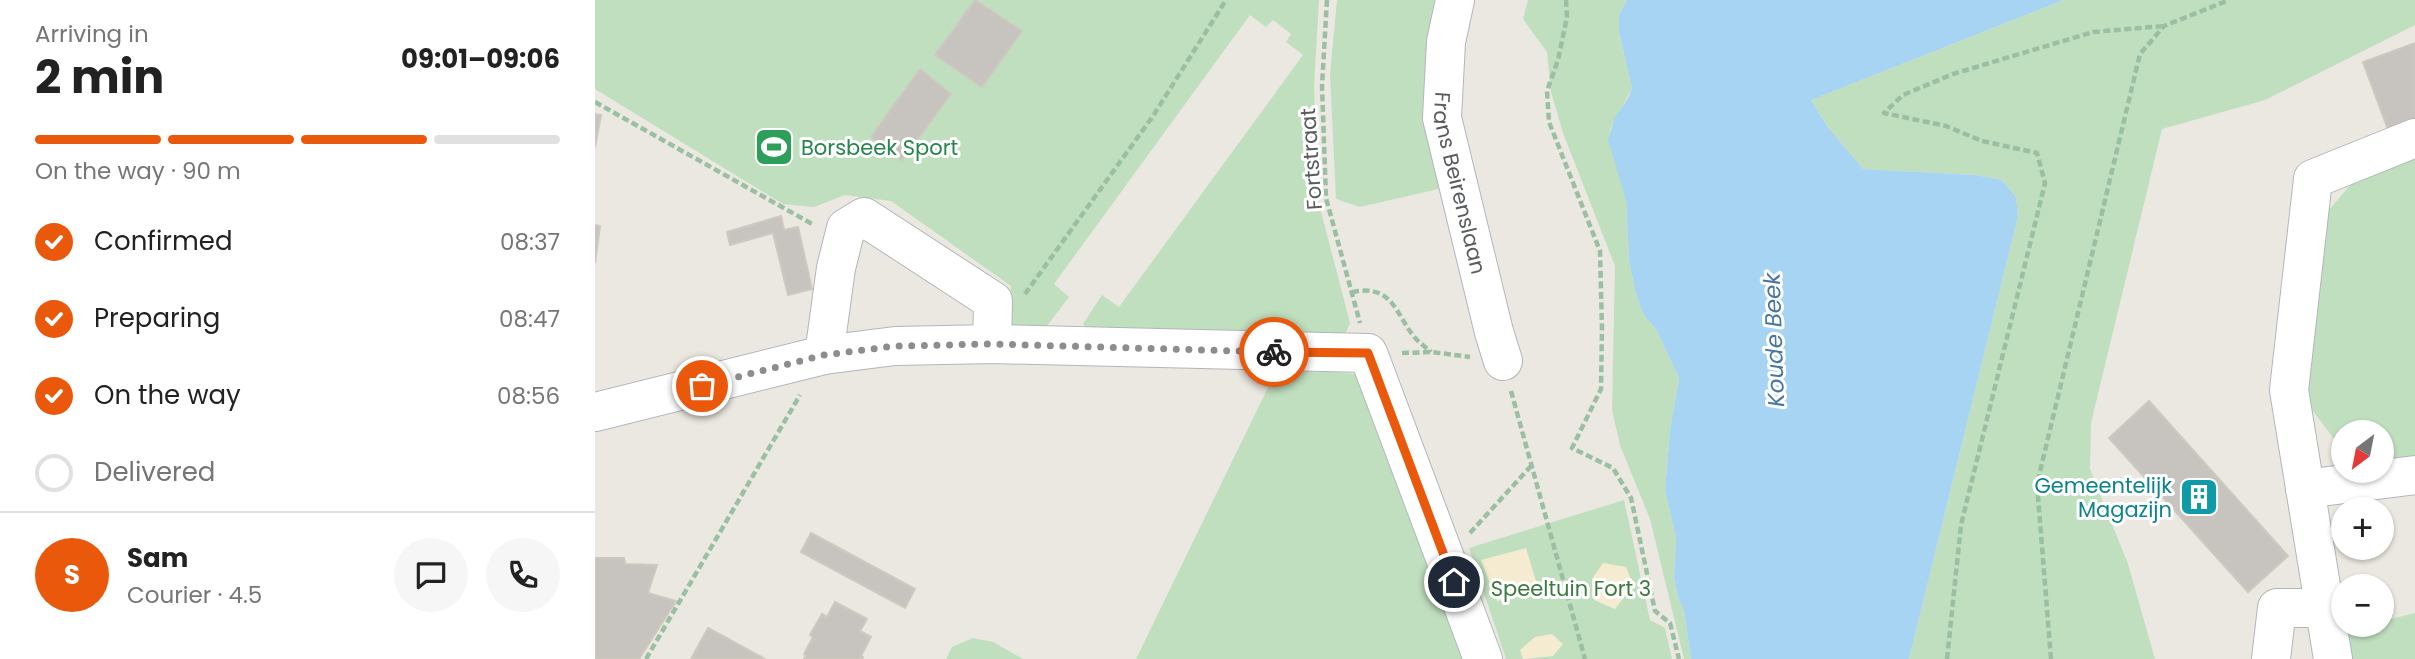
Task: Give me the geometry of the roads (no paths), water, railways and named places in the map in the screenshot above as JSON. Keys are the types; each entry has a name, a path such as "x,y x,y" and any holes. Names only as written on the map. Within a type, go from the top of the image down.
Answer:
{"street":[{"name":"Frans Beirenslaan","path":"1455,0 1446,42 1443,118 1493,332 1503,361"},
{"path":"2333,659 2289,390 2313,179 2415,138"},
{"path":"824,355 836,268 846,228 863,216 993,301 1005,345"},
{"path":"595,412 824,355 895,346 1005,345 1368,353 1483,659"},
{"path":"2305,489 2415,475"},
{"path":"2271,659 2277,608 2325,608"}],"water":[{"name":"Koude Beek","path":"1627,0 2064,0 1811,100 1827,126 1863,169 1976,175 2002,180 2016,197 2018,216 1909,659 1691,659 1684,611 1674,577 1676,538 1665,490 1670,430 1679,378 1656,329 1643,314 1635,291 1629,261 1626,201 1608,140 1615,118 1632,88 1619,32 1619,15"}],"place":[{"name":"Borsbeek Sport","path":"774,147"},
{"name":"Gemeentelijk Magazijn","path":"2199,497"}],"park label":[{"name":"Speeltuin Fort 3","path":"1571,588"}]}
